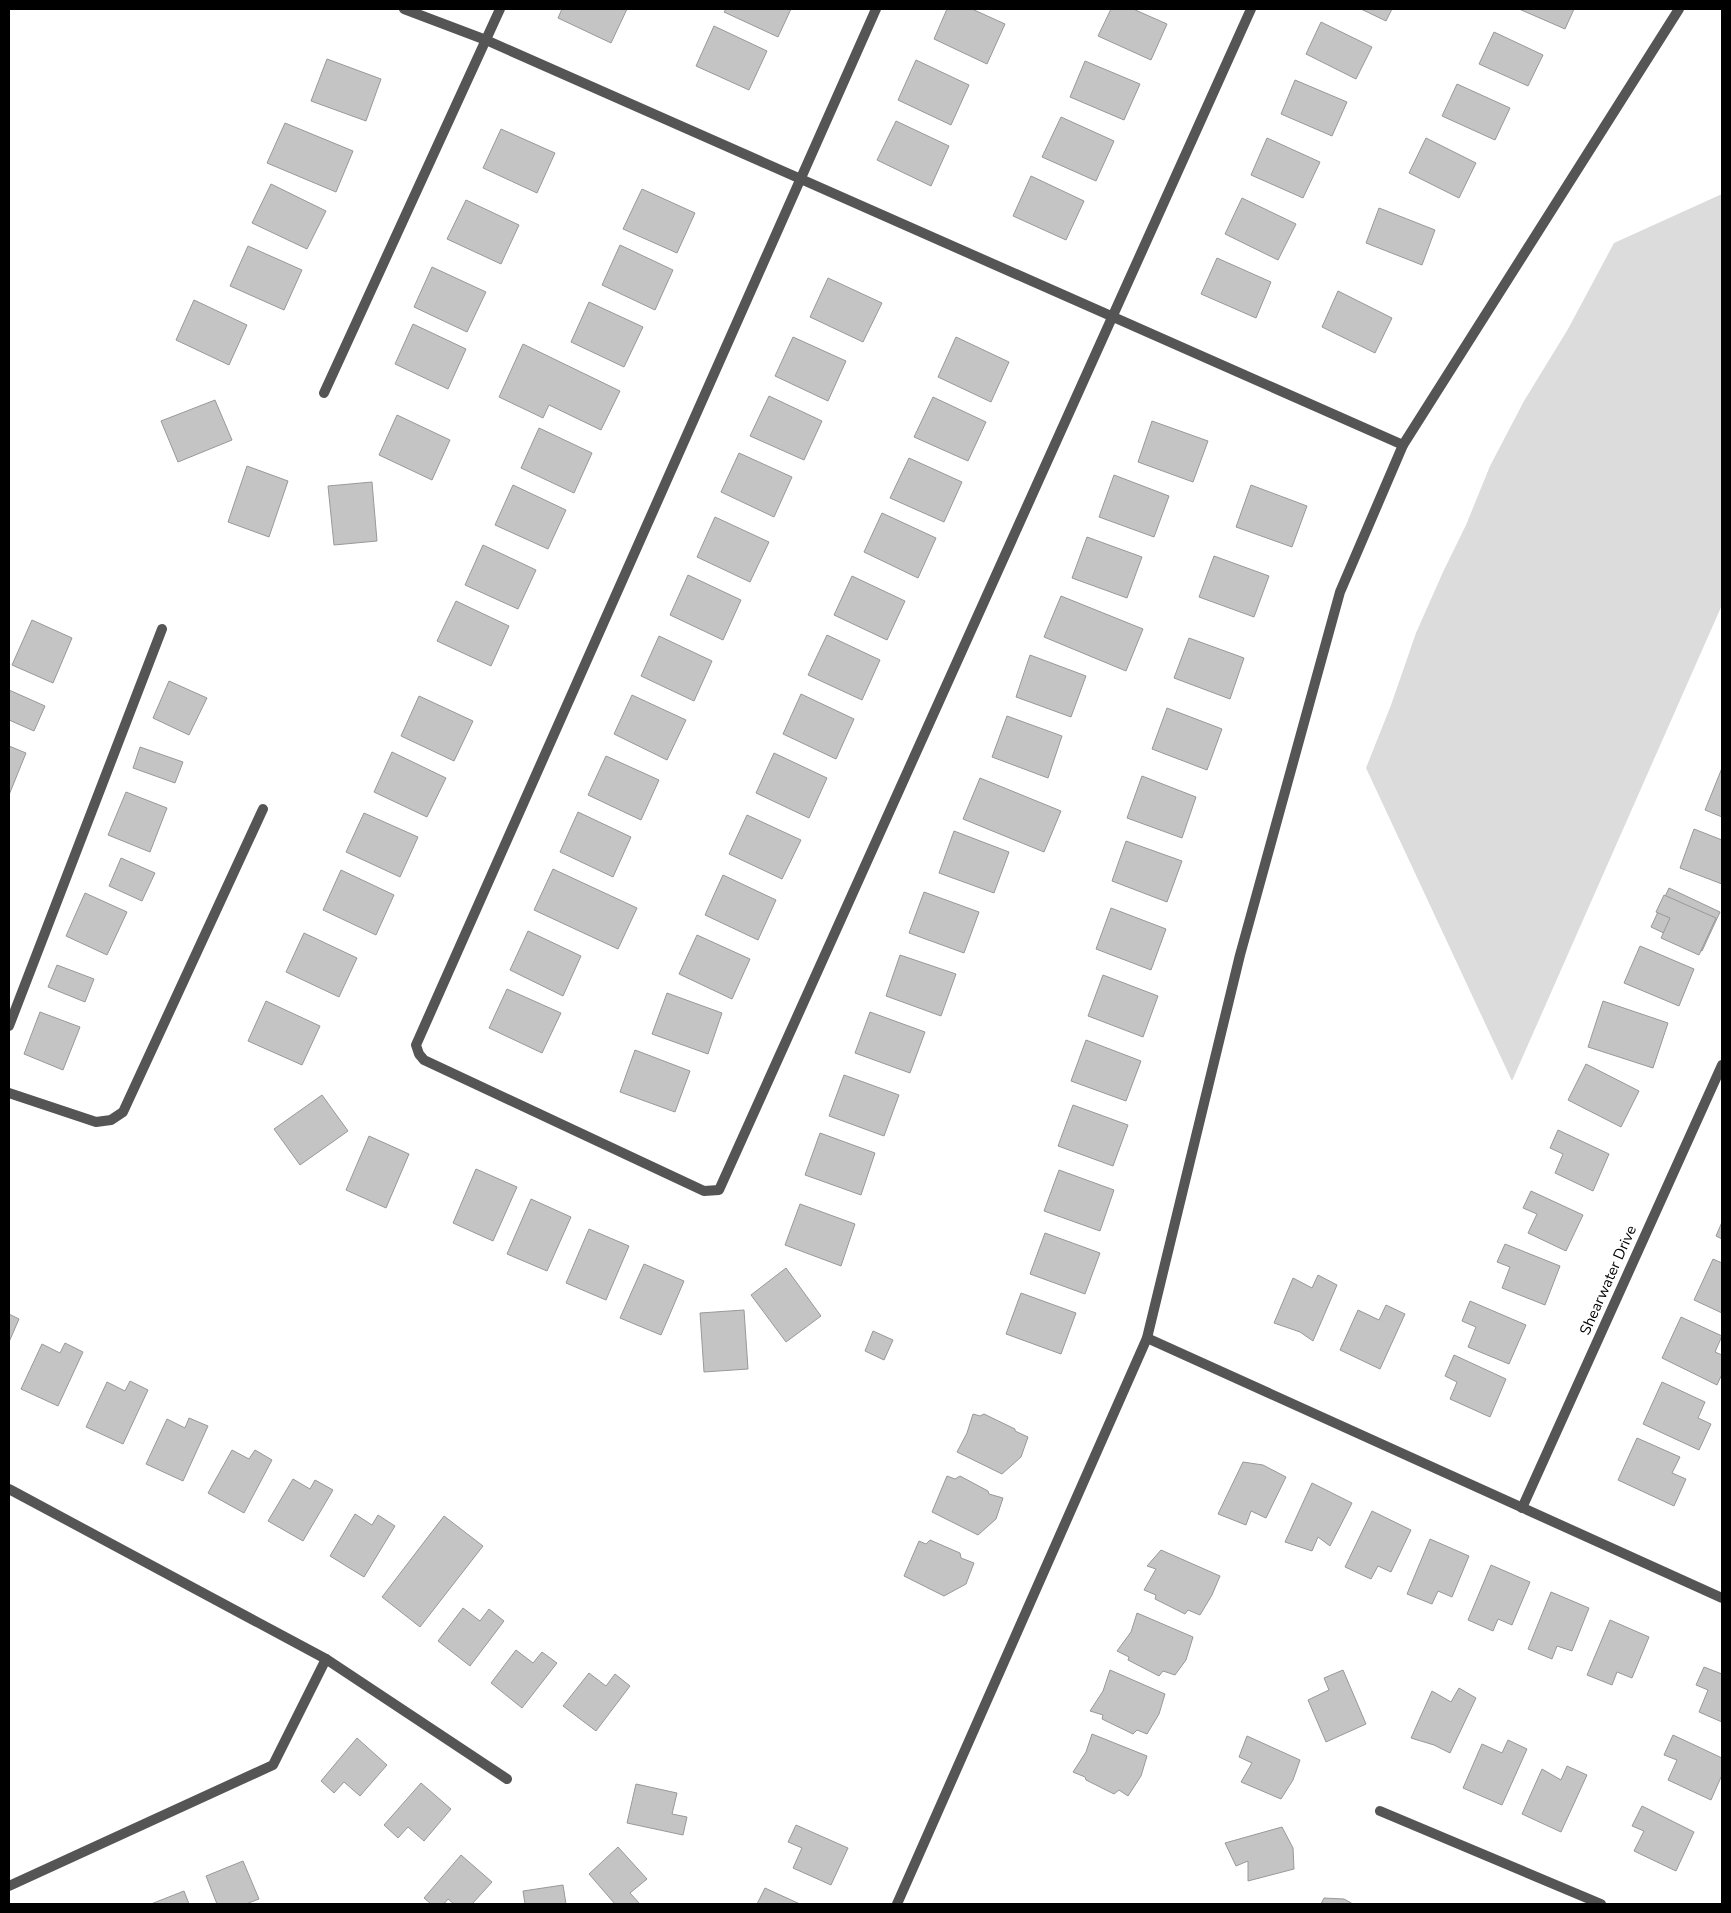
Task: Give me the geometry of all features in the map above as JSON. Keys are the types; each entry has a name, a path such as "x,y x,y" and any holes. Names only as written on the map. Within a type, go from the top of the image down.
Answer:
{"street":[{"path":"404,9 486,40 1403,445"},
{"path":"324,393 500,9"},
{"path":"876,9 416,1045 419,1054 424,1060 704,1191 718,1190 1251,9"},
{"path":"897,1904 1147,1338 1240,955 1340,592 1403,445 1680,9"},
{"path":"9,1026 162,629"},
{"path":"9,1093 96,1122 111,1120 123,1112 263,809"},
{"name":"Shearwater Drive","path":"1522,1508 1722,1065"},
{"path":"1147,1338 1722,1598"},
{"path":"9,1489 326,1659 507,1779"},
{"path":"9,1886 273,1766 326,1659"},
{"path":"1380,1812 1601,1904"}],"shaded area":[{"path":"1722,194 1722,605 1512,1081 1366,768 1391,705 1416,633 1466,525 1490,466 1524,401 1568,329 1614,243"}],"building":[{"path":"562,9 627,9 611,43 558,18"},
{"path":"726,9 791,9 778,37 724,12"},
{"path":"947,9 972,9 1005,24 987,64 934,39"},
{"path":"1111,9 1133,9 1167,24 1151,60 1098,36"},
{"path":"1361,9 1392,9 1386,21"},
{"path":"1519,9 1574,9 1565,29"},
{"path":"1321,22 1372,47 1356,79 1306,54"},
{"path":"714,26 767,51 749,90 696,66"},
{"path":"1494,32 1543,55 1528,86 1479,64"},
{"path":"327,59 381,79 366,121 311,101"},
{"path":"916,60 969,85 951,125 898,100"},
{"path":"1085,61 1140,84 1124,120 1070,97"},
{"path":"1295,80 1347,102 1332,136 1281,114"},
{"path":"1457,84 1510,108 1495,140 1442,116"},
{"path":"1061,117 1114,141 1096,181 1042,157"},
{"path":"896,121 949,146 931,186 877,160"},
{"path":"285,123 353,151 336,192 267,163"},
{"path":"501,129 555,153 537,193 483,168"},
{"path":"1267,138 1320,162 1303,198 1251,175"},
{"path":"1426,138 1476,163 1459,198 1409,173"},
{"path":"1031,176 1084,201 1066,240 1013,216"},
{"path":"271,184 326,211 307,249 252,223"},
{"path":"642,189 695,213 677,253 623,229"},
{"path":"1242,198 1296,224 1278,260 1225,234"},
{"path":"466,200 519,225 501,264 447,239"},
{"path":"1379,208 1435,230 1422,265 1366,243"},
{"path":"620,245 673,270 655,310 602,285"},
{"path":"248,246 302,270 284,310 230,286"},
{"path":"1217,258 1271,282 1256,318 1201,294"},
{"path":"432,267 486,292 467,332 414,307"},
{"path":"828,278 882,303 863,342 810,317"},
{"path":"1338,291 1392,318 1375,353 1322,327"},
{"path":"194,300 247,325 229,365 176,340"},
{"path":"589,302 643,327 624,367 571,342"},
{"path":"413,324 466,349 448,389 395,364"},
{"path":"793,337 846,361 828,401 775,376"},
{"path":"956,337 1009,362 991,402 938,377"},
{"path":"523,344 620,391 601,430 549,405 543,418 499,397"},
{"path":"769,396 822,421 804,460 750,436"},
{"path":"933,397 986,422 968,461 914,437"},
{"path":"215,400 232,440 178,462 161,421"},
{"path":"397,415 450,440 432,480 379,455"},
{"path":"1152,421 1208,441 1193,482 1138,462"},
{"path":"539,428 592,453 574,493 521,468"},
{"path":"739,453 792,477 774,517 721,492"},
{"path":"909,458 962,482 944,522 890,498"},
{"path":"247,466 288,481 269,537 228,522"},
{"path":"1114,475 1169,496 1154,537 1099,517"},
{"path":"372,482 377,541 334,545 328,486"},
{"path":"513,485 566,510 548,549 495,525"},
{"path":"1251,485 1307,506 1292,547 1236,527"},
{"path":"882,513 936,538 918,578 864,552"},
{"path":"715,517 769,542 750,582 697,557"},
{"path":"1087,537 1142,557 1127,598 1072,578"},
{"path":"483,545 536,570 518,609 465,585"},
{"path":"1214,556 1269,576 1254,617 1199,597"},
{"path":"688,575 741,600 723,640 670,615"},
{"path":"852,576 905,601 887,640 834,615"},
{"path":"1061,596 1143,629 1126,671 1044,637"},
{"path":"456,601 509,626 491,666 437,641"},
{"path":"32,620 72,638 53,683 12,665"},
{"path":"827,635 880,660 862,700 808,675"},
{"path":"659,636 712,661 694,701 641,676"},
{"path":"1189,638 1244,658 1230,699 1174,678"},
{"path":"1030,655 1086,676 1071,717 1016,697"},
{"path":"169,681 207,698 189,735 153,718"},
{"path":"9,690 45,706 34,731 9,720"},
{"path":"801,694 854,719 836,759 783,734"},
{"path":"632,695 686,720 667,760 614,734"},
{"path":"419,696 473,721 454,761 401,736"},
{"path":"1167,708 1222,729 1207,770 1152,749"},
{"path":"1007,716 1062,736 1048,778 992,757"},
{"path":"9,746 26,753 9,795"},
{"path":"140,747 183,762 175,783 133,768"},
{"path":"392,752 446,778 427,817 374,792"},
{"path":"774,753 827,778 809,818 756,793"},
{"path":"606,756 659,780 641,820 588,795"},
{"path":"1722,768 1722,817 1705,810"},
{"path":"1142,776 1196,797 1182,838 1127,818"},
{"path":"980,778 1061,811 1044,852 963,819"},
{"path":"126,792 167,808 150,852 108,835"},
{"path":"578,812 631,837 613,877 560,852"},
{"path":"364,813 418,837 400,877 346,852"},
{"path":"747,815 801,840 782,879 729,854"},
{"path":"1694,829 1722,840 1722,884 1680,868"},
{"path":"954,831 1009,852 994,893 939,873"},
{"path":"1126,841 1182,861 1167,902 1112,881"},
{"path":"121,858 155,873 142,901 109,886"},
{"path":"553,869 637,908 618,949 534,910"},
{"path":"341,870 394,895 376,935 323,910"},
{"path":"723,875 776,900 758,940 705,915"},
{"path":"1669,888 1720,912 1702,951 1651,927"},
{"path":"924,892 979,912 964,953 909,933"},
{"path":"85,893 127,912 107,955 66,936"},
{"path":"1664,895 1716,918 1699,955 1661,938 1670,918 1656,912"},
{"path":"1111,908 1166,929 1151,970 1096,949"},
{"path":"528,931 581,956 563,996 510,970"},
{"path":"304,933 357,958 339,997 286,972"},
{"path":"697,935 750,959 732,999 679,974"},
{"path":"1640,946 1694,969 1679,1006 1624,983"},
{"path":"900,955 956,974 941,1016 886,996"},
{"path":"57,965 94,979 85,1002 48,987"},
{"path":"1103,975 1158,996 1143,1037 1088,1016"},
{"path":"507,989 561,1013 542,1053 489,1028"},
{"path":"667,993 722,1013 708,1054 652,1034"},
{"path":"266,1001 320,1026 302,1065 248,1041"},
{"path":"1603,1001 1668,1023 1653,1068 1588,1047"},
{"path":"40,1012 80,1027 63,1070 24,1054"},
{"path":"870,1012 925,1032 910,1073 855,1053"},
{"path":"1086,1040 1141,1061 1126,1101 1071,1081"},
{"path":"635,1050 690,1071 675,1112 620,1092"},
{"path":"1586,1064 1639,1091 1621,1127 1568,1100"},
{"path":"844,1075 899,1095 884,1136 829,1116"},
{"path":"322,1095 348,1131 300,1165 274,1129"},
{"path":"1073,1105 1128,1125 1113,1166 1058,1146"},
{"path":"1558,1130 1609,1154 1593,1191 1555,1173 1563,1154 1550,1148"},
{"path":"820,1133 875,1153 861,1195 805,1175"},
{"path":"369,1136 409,1154 386,1208 346,1190"},
{"path":"476,1169 517,1187 493,1241 453,1223"},
{"path":"1059,1170 1114,1190 1100,1231 1044,1211"},
{"path":"1531,1191 1583,1215 1566,1251 1528,1233 1537,1214 1523,1208"},
{"path":"531,1199 571,1217 547,1271 507,1254"},
{"path":"800,1204 855,1224 841,1266 785,1245"},
{"path":"1722,1222 1722,1239 1716,1236"},
{"path":"589,1229 629,1246 606,1300 566,1283"},
{"path":"1045,1233 1100,1253 1085,1294 1030,1274"},
{"path":"1505,1244 1560,1266 1545,1305 1502,1288 1510,1267 1497,1262"},
{"path":"1713,1259 1722,1263 1722,1313 1694,1300"},
{"path":"644,1264 684,1281 661,1335 620,1318"},
{"path":"786,1268 821,1316 786,1342 751,1295"},
{"path":"1318,1275 1337,1285 1313,1341 1300,1332 1274,1323 1293,1278 1312,1288"},
{"path":"1021,1293 1076,1313 1061,1354 1006,1334"},
{"path":"1470,1301 1526,1325 1509,1364 1468,1347 1476,1327 1462,1321"},
{"path":"1386,1305 1405,1314 1380,1369 1340,1350 1358,1310 1379,1320"},
{"path":"744,1310 748,1369 704,1372 700,1313"},
{"path":"9,1314 19,1319 9,1342"},
{"path":"1681,1317 1722,1336 1715,1352 1722,1355 1722,1374 1717,1385 1662,1358"},
{"path":"873,1331 893,1340 884,1360 865,1351"},
{"path":"65,1343 83,1352 58,1406 21,1389 42,1344 60,1353"},
{"path":"1454,1355 1506,1379 1490,1417 1450,1399 1457,1382 1445,1376"},
{"path":"130,1381 148,1390 123,1444 86,1427 107,1382 125,1391"},
{"path":"1662,1382 1705,1402 1698,1418 1711,1424 1699,1450 1643,1424"},
{"path":"973,1414 980,1416 984,1414 1028,1437 1021,1457 1002,1474 957,1452 967,1433"},
{"path":"189,1418 208,1426 183,1481 146,1464 167,1419 185,1428"},
{"path":"1637,1438 1680,1457 1672,1473 1686,1479 1674,1506 1618,1480"},
{"path":"232,1450 249,1459 255,1450 272,1460 244,1513 208,1493"},
{"path":"1243,1462 1263,1465 1286,1477 1266,1518 1251,1511 1246,1525 1218,1514"},
{"path":"947,1476 955,1479 960,1476 988,1491 989,1494 1003,1498 996,1519 978,1535 932,1512"},
{"path":"293,1479 310,1489 315,1480 333,1490 303,1541 268,1521"},
{"path":"1312,1483 1352,1503 1330,1546 1318,1537 1312,1551 1285,1542"},
{"path":"1372,1511 1411,1530 1391,1572 1378,1566 1371,1579 1345,1567"},
{"path":"355,1514 372,1525 378,1515 395,1526 364,1577 330,1556"},
{"path":"444,1516 483,1546 420,1627 382,1597"},
{"path":"1430,1539 1469,1556 1452,1597 1438,1591 1432,1604 1407,1594"},
{"path":"930,1540 960,1553 961,1558 974,1563 966,1584 944,1596 904,1576 919,1541 926,1544"},
{"path":"1161,1550 1220,1576 1212,1595 1200,1615 1188,1610 1185,1614 1155,1599 1156,1595 1144,1590 1156,1569 1147,1566"},
{"path":"1491,1565 1530,1582 1512,1625 1498,1619 1493,1631 1468,1620"},
{"path":"1551,1592 1589,1608 1572,1651 1557,1646 1552,1659 1528,1649"},
{"path":"463,1608 480,1621 489,1609 504,1621 470,1666 438,1641"},
{"path":"1137,1613 1193,1637 1186,1660 1175,1675 1163,1671 1159,1676 1128,1660 1129,1657 1117,1651 1131,1632"},
{"path":"1610,1620 1649,1637 1632,1678 1617,1672 1612,1685 1587,1675"},
{"path":"516,1650 533,1663 542,1652 557,1663 522,1708 491,1683"},
{"path":"1704,1667 1722,1674 1722,1722 1699,1712 1708,1690 1696,1685"},
{"path":"1110,1670 1165,1694 1159,1714 1147,1734 1137,1730 1133,1734 1102,1719 1103,1715 1090,1711 1103,1691"},
{"path":"1343,1670 1366,1724 1326,1742 1308,1700 1329,1690 1324,1678"},
{"path":"589,1673 606,1686 615,1674 630,1686 596,1731 563,1706"},
{"path":"1459,1688 1476,1698 1450,1753 1434,1745 1411,1738 1432,1691 1451,1702"},
{"path":"1092,1734 1147,1756 1141,1776 1128,1796 1119,1790 1114,1794 1073,1772 1086,1752"},
{"path":"1673,1735 1722,1758 1722,1775 1711,1800 1668,1780 1677,1760 1664,1755"},
{"path":"1247,1736 1300,1760 1293,1780 1281,1799 1241,1782 1252,1763 1239,1757"},
{"path":"357,1738 387,1765 360,1796 344,1782 334,1793 321,1781"},
{"path":"1508,1740 1527,1749 1502,1805 1463,1788 1482,1744 1502,1753"},
{"path":"1567,1766 1587,1775 1561,1832 1522,1814 1542,1769 1561,1780"},
{"path":"421,1783 451,1809 424,1841 408,1827 398,1838 384,1825"},
{"path":"636,1784 677,1793 672,1814 687,1817 683,1835 627,1823"},
{"path":"1642,1806 1694,1832 1676,1871 1634,1851 1644,1831 1632,1826"},
{"path":"796,1825 848,1848 831,1885 793,1868 802,1848 788,1842"},
{"path":"1282,1827 1293,1848 1294,1869 1248,1881 1248,1861 1236,1866 1225,1843"},
{"path":"618,1847 647,1879 630,1893 640,1904 615,1904 589,1874"},
{"path":"461,1855 492,1882 472,1904 454,1904 448,1899 444,1904 431,1904 424,1898"},
{"path":"243,1861 259,1899 246,1904 217,1904 206,1876"},
{"path":"563,1885 566,1904 525,1904 523,1891"},
{"path":"765,1888 778,1894 800,1904 757,1904"},
{"path":"184,1891 189,1904 151,1904"},
{"path":"1324,1898 1344,1899 1353,1904 1321,1904"}]}
